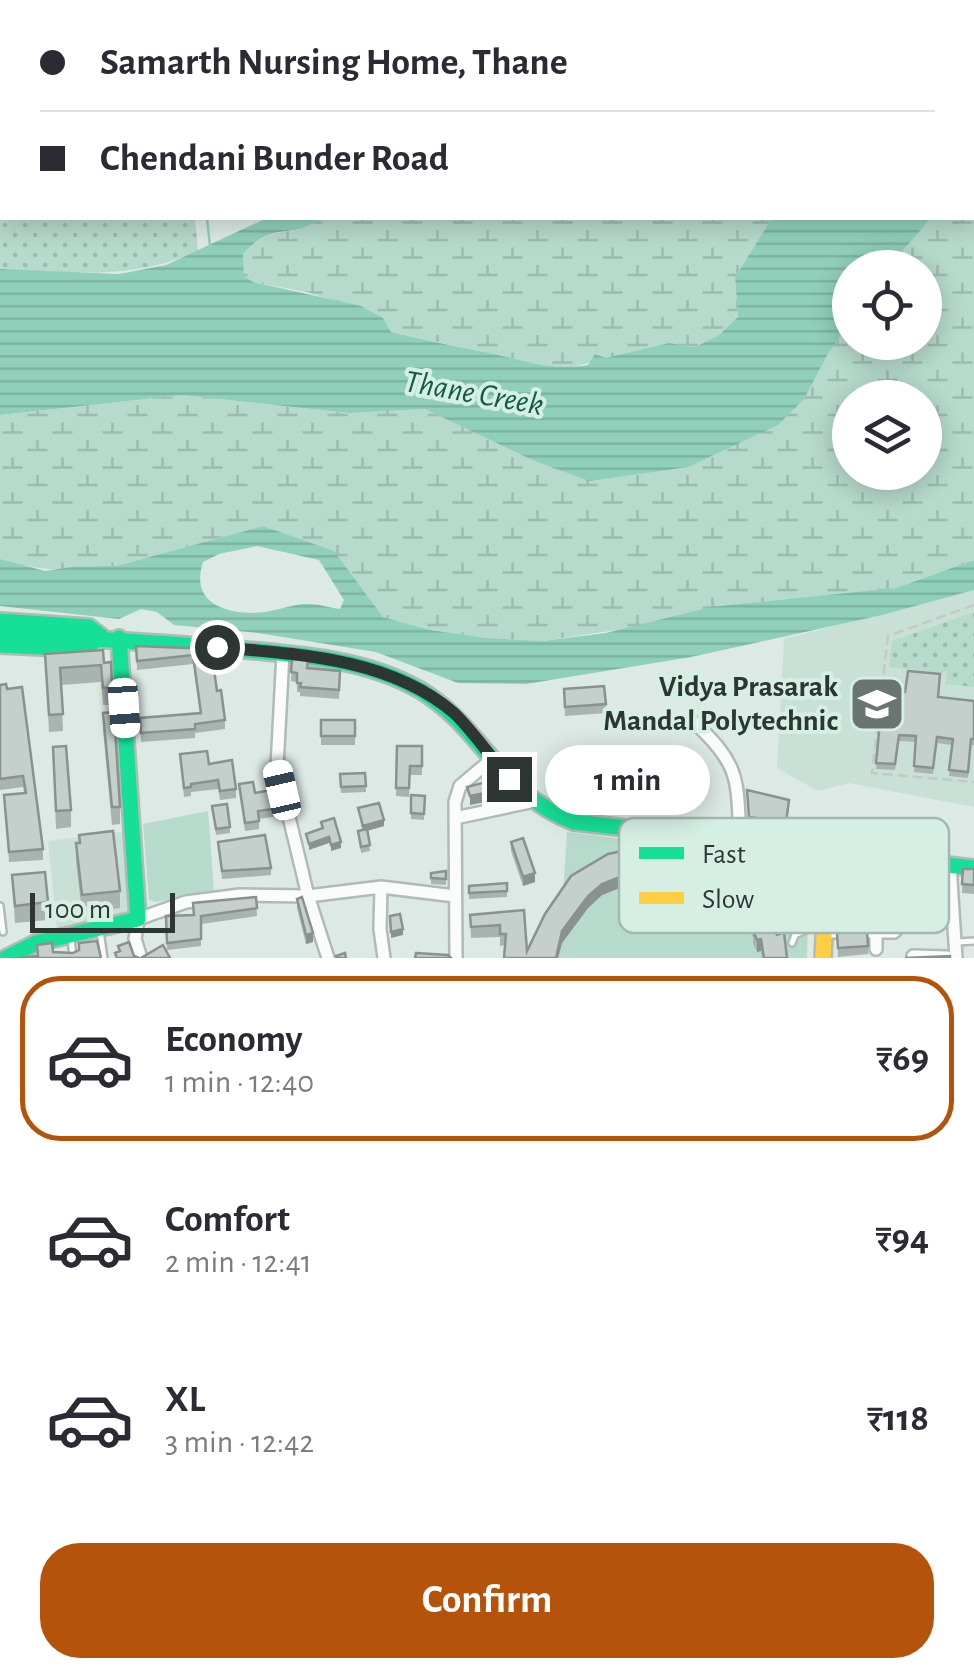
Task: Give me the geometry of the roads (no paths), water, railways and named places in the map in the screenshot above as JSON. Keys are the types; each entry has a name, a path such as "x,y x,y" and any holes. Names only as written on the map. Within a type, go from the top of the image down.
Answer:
{"main road":[{"path":"0,620 89,627 110,638"},
{"path":"0,634 110,638 283,653 358,666 414,687 454,714 530,802 548,815 619,827"},
{"path":"0,646 83,649 110,638"},
{"path":"6,958 36,943 138,919 110,638"},
{"path":"950,865 974,868"},
{"path":"822,958 824,933"}],"street":[{"path":"283,653 283,748 277,766 308,896 328,958"},
{"path":"694,722 717,744 732,766 739,818"},
{"path":"456,958 455,802 460,786 492,759"},
{"path":"455,818 530,802"},
{"path":"913,956 956,957 950,865"},
{"path":"141,958 135,939 138,919 172,905 240,894 308,896 380,887 455,896"},
{"path":"380,887 384,958"},
{"path":"876,933 876,949"}],"lane":[{"path":"0,906 3,932"},
{"path":"100,928 104,958"},
{"path":"792,944 795,935 802,933"},
{"path":"71,935 74,958"},
{"path":"955,942 974,941"}],"water":[{"name":"Thane Creek","path":"263,220 318,220 273,233 254,243 243,254 244,276 253,282 361,306 383,318 391,332 562,367 588,365 595,354 606,358 669,343 695,347 719,335 738,317 735,277 771,220 929,220 904,250 832,250 832,348 804,399 778,425 688,467 589,481 530,459 425,409 349,413 182,395 0,415 0,269 119,274 166,265"},
{"path":"263,526 334,551 383,617 430,630 543,641 606,633 711,607 896,588 974,560 974,590 882,615 691,657 526,684 458,683 376,652 258,633 174,625 157,612 141,609 119,619 0,606 0,559 45,571 116,566","holes":["257,546 319,560 344,600 340,609 309,604 260,613 241,612 211,601 201,586 203,562 219,554"]}],"waterway":[{"path":"207,220 210,246"}],"place":[{"name":"Vidya Prasarak Mandal Polytechnic","path":"877,704"}]}
